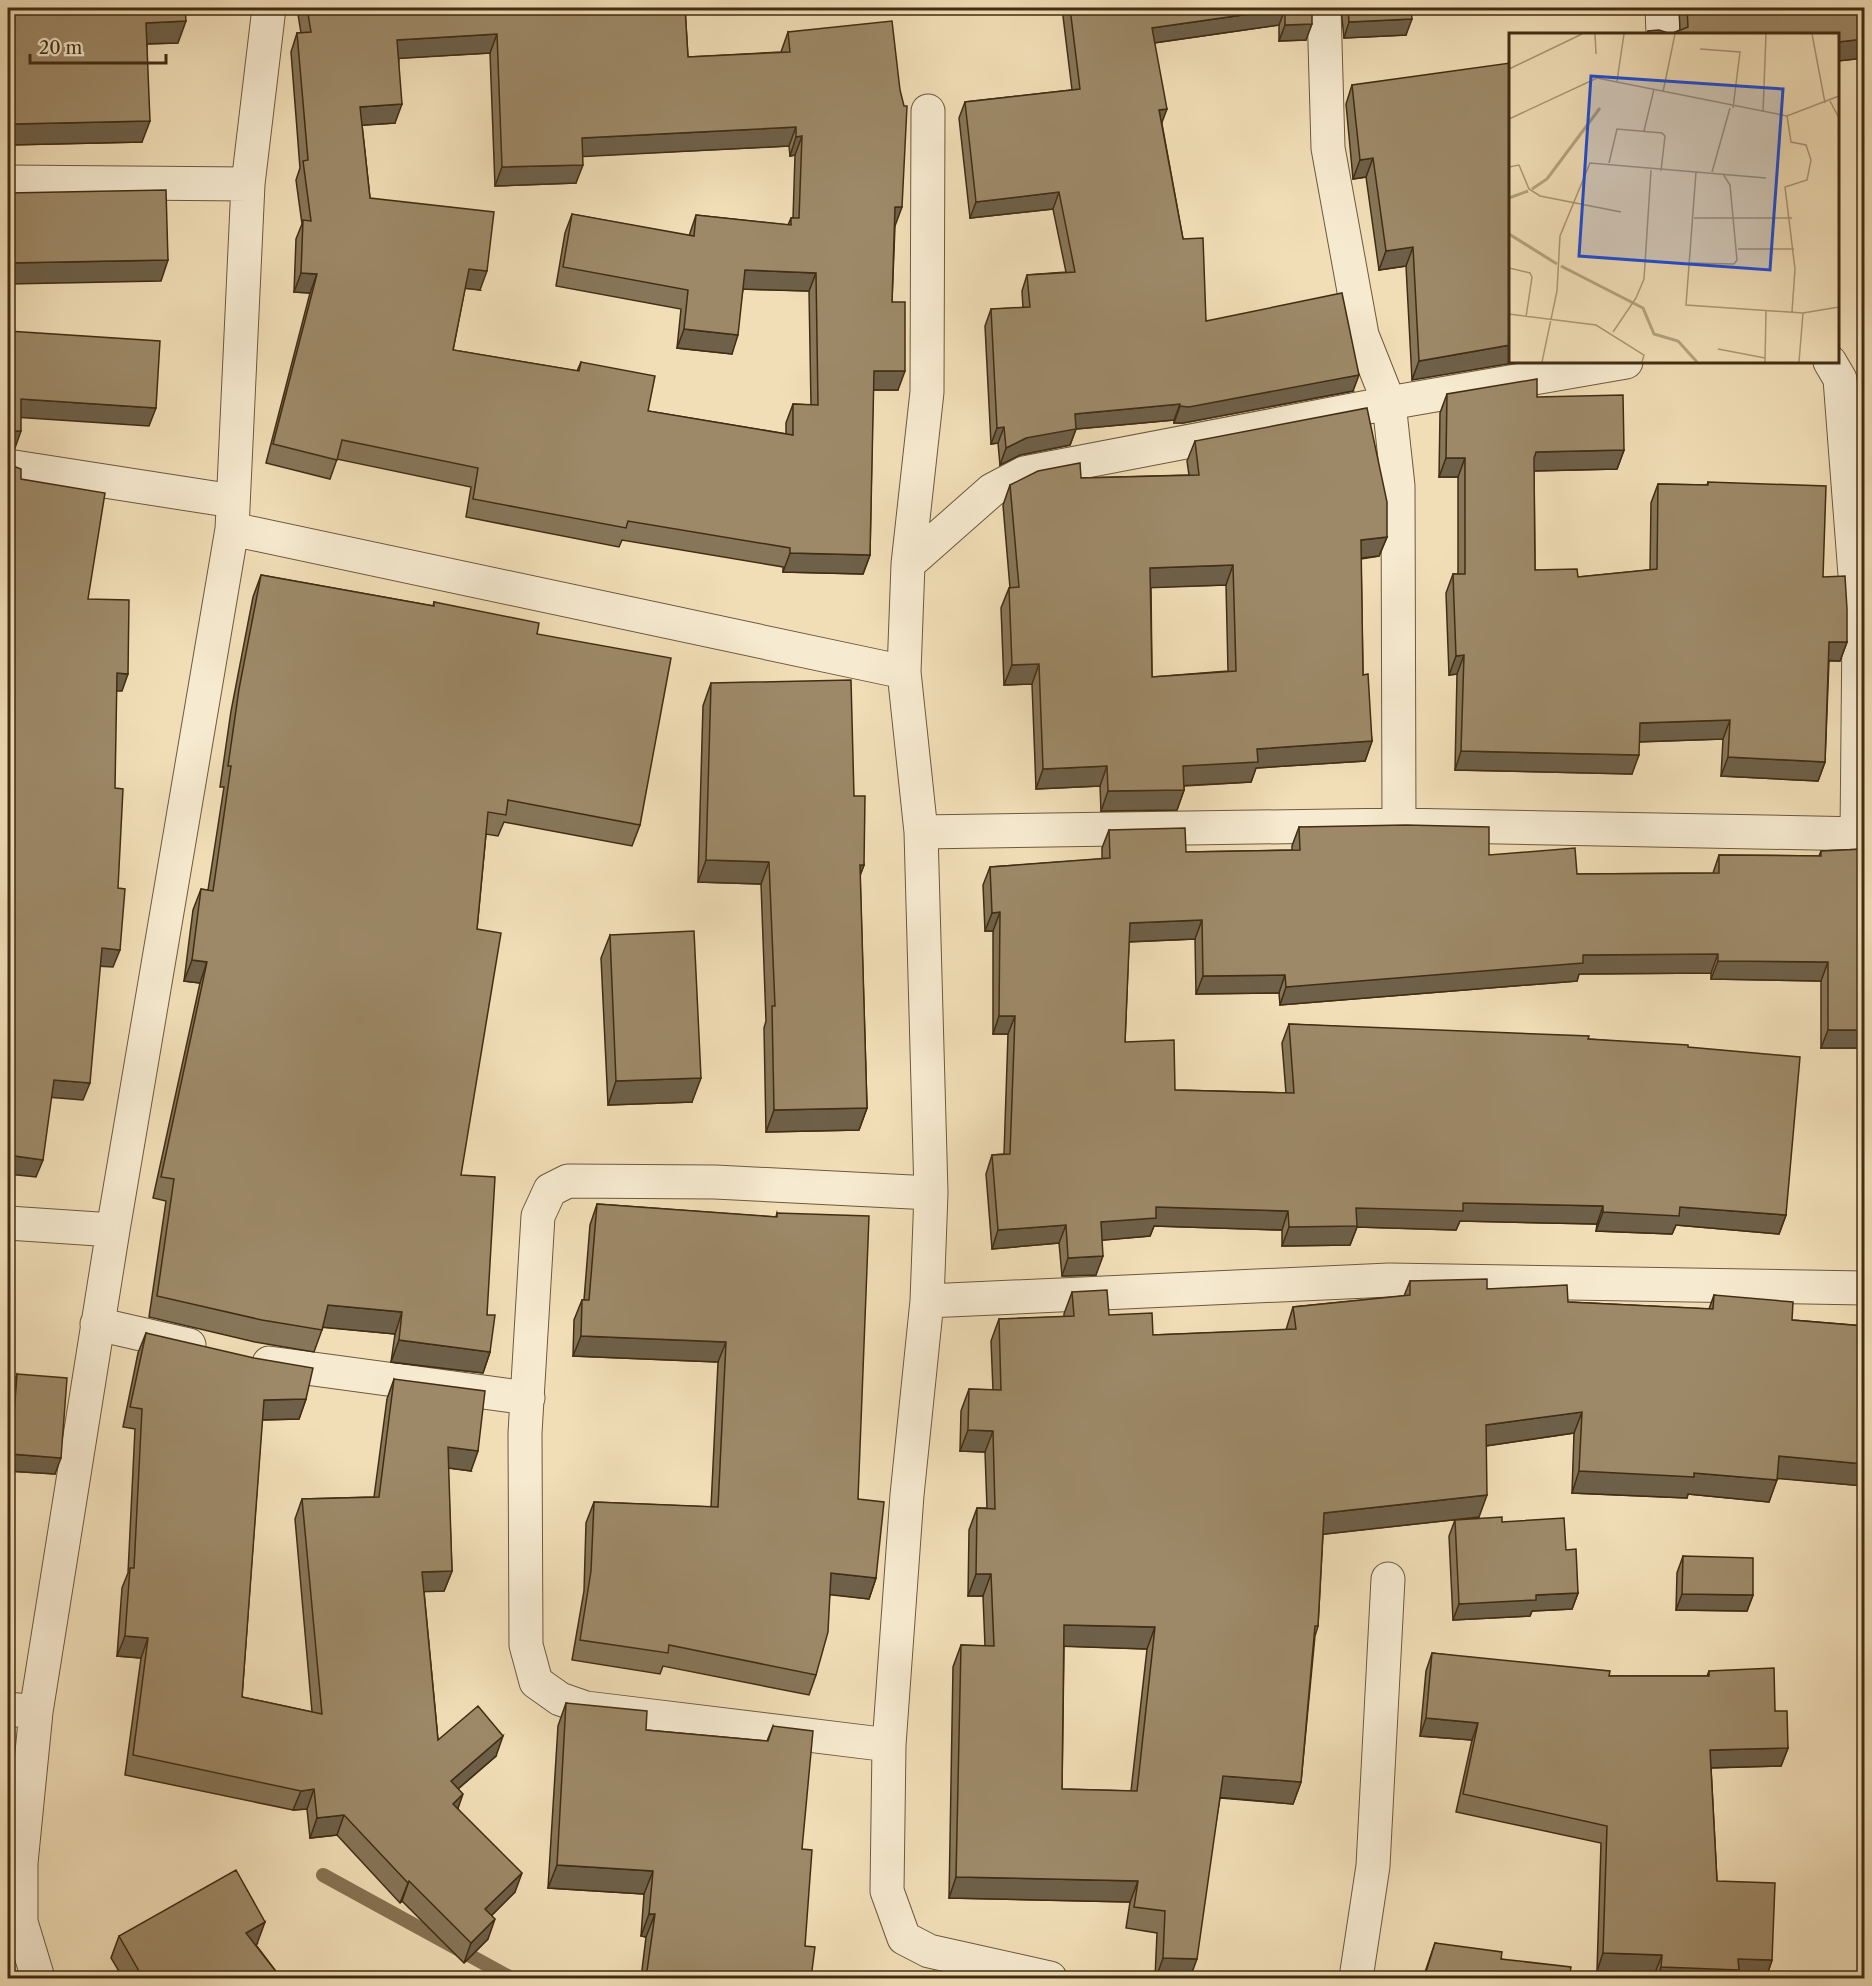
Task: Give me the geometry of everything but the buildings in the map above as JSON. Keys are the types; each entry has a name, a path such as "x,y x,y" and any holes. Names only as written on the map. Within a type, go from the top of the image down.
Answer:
{"street":[{"path":"38,1978 21,1922 22,1711 97,1324 232,515 248,184 269,8"},
{"path":"1324,8 1328,148 1362,335 1389,403 1398,486 1399,825"},
{"path":"1662,8 1663,33"},
{"path":"928,111 927,392 908,564 904,672 921,832 931,1193 927,1301 908,1495 889,1745 887,1891 904,1938 929,1951 1050,1978"},
{"path":"8,182 248,184"},
{"path":"908,564 992,490 1024,473 1389,403 1620,363"},
{"path":"921,832 1399,825 1861,833 1859,627 1840,379 1831,363"},
{"path":"8,466 232,515 904,672"},
{"path":"889,1745 586,1708 560,1699 536,1683 526,1646 525,1433 538,1216 550,1190 568,1181 715,1182 931,1193"},
{"path":"8,1223 113,1230"},
{"path":"927,1301 1389,1280 1864,1288"},
{"path":"97,1324 316,1371 528,1398"},
{"path":"1356,1978 1373,1866 1388,1579"}],"waterway":[{"path":"323,1875 511,1978"}]}
